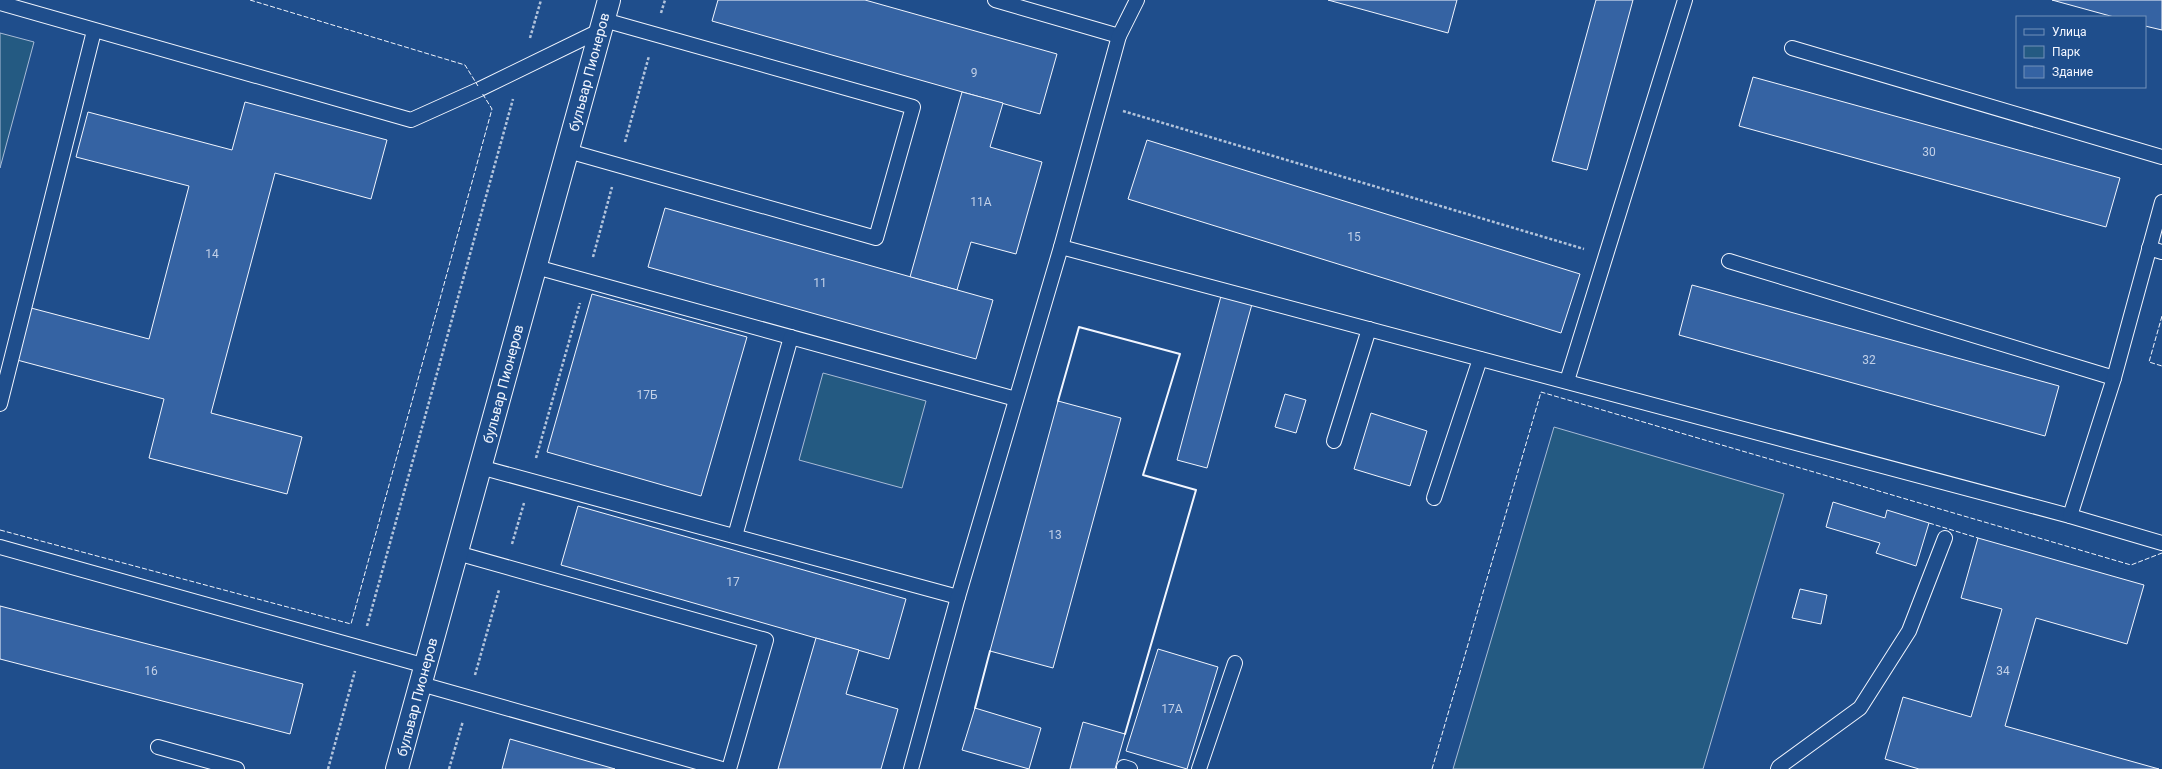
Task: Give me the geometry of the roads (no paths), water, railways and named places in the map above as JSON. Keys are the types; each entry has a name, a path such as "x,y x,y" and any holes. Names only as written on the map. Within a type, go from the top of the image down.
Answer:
{"street":[{"name":"бульвар Пионеров","path":"398,769 604,17"}],"lane":[{"path":"995,0 1119,36"},
{"path":"911,769 958,597 1061,247 1119,36 1137,0"},
{"path":"1567,381 1685,0"},
{"path":"0,3 94,32 411,120 522,69 604,17 656,34 913,107 876,238 568,151"},
{"path":"0,404 94,32"},
{"path":"1792,48 2162,157"},
{"path":"2070,516 2156,250 2162,202"},
{"path":"1061,247 2070,516 2162,543"},
{"path":"1729,261 2114,378"},
{"path":"536,267 1016,399"},
{"path":"1334,441 1369,329"},
{"path":"735,536 791,337"},
{"path":"1434,498 1480,358"},
{"path":"480,467 958,597"},
{"path":"1778,769 1779,766 1860,708 1909,631 1945,538"},
{"path":"0,547 361,649 423,675 469,697 722,769"},
{"path":"457,553 766,640 729,769"},
{"path":"1199,769 1235,663"},
{"path":"158,747 237,769"}]}
